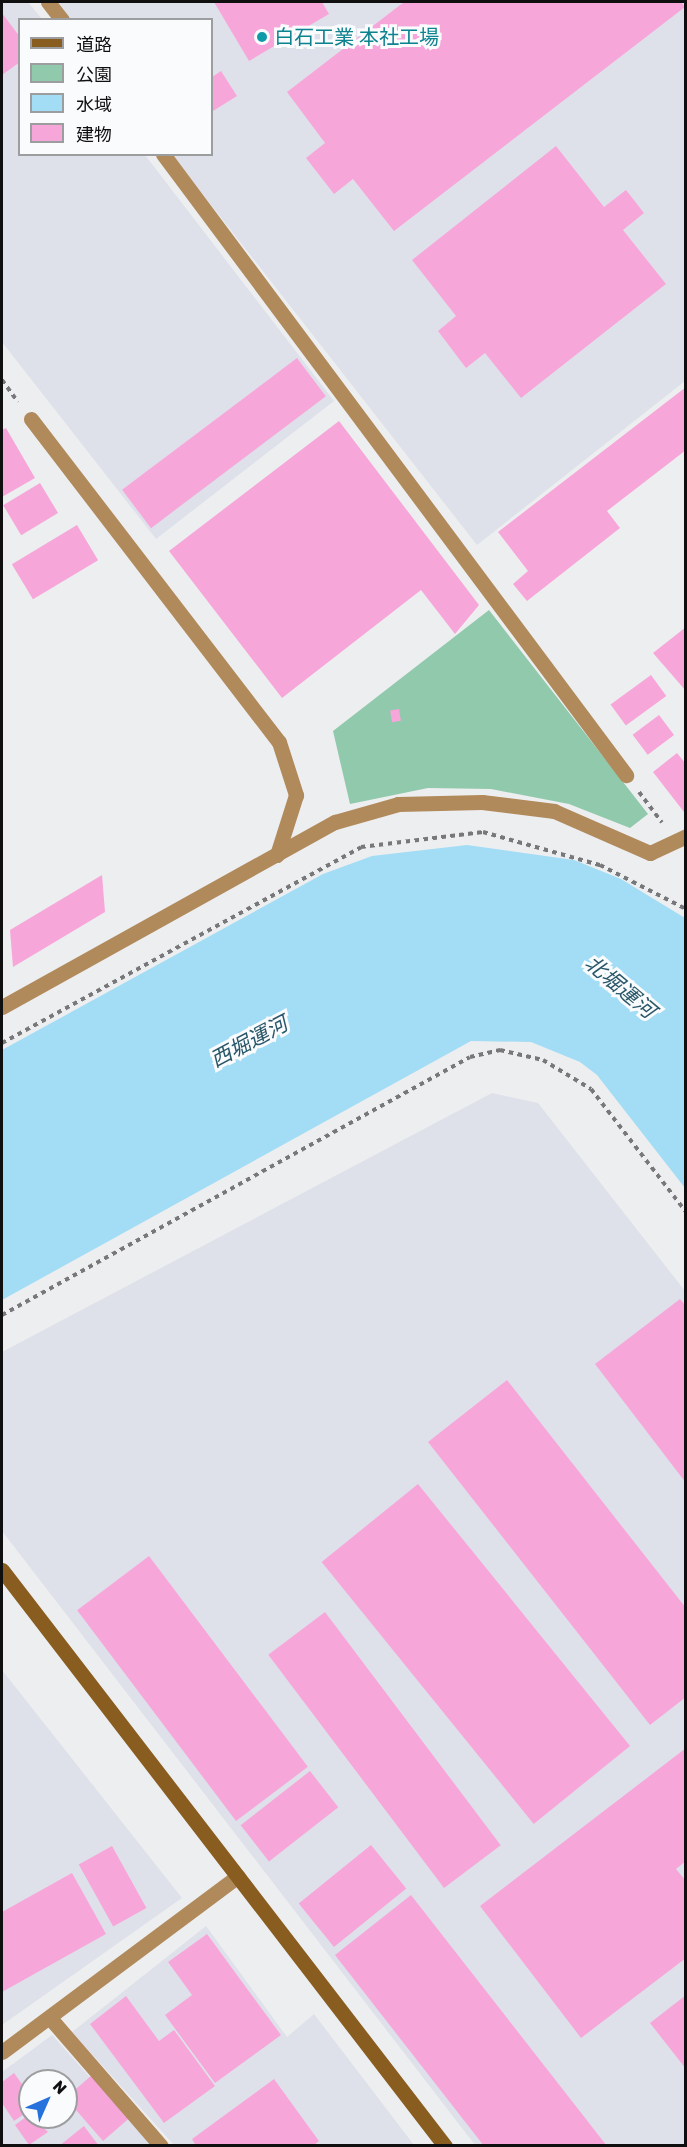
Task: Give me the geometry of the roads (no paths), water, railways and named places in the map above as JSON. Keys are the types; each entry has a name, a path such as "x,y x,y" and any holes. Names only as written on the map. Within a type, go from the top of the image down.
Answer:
{"street":[{"path":"48,2 60,18"},
{"path":"164,156 626,774"},
{"path":"31,419 279,742 296,795 277,855"},
{"path":"2,1007 335,822 410,804 482,802 554,811 650,853 682,839"},
{"path":"2,1570 445,2145"},
{"path":"2,2052 238,1876"},
{"path":"50,2018 161,2145"}],"water":[{"path":"467,845 574,860 621,879 685,918 685,1188 597,1075 580,1062 531,1042 471,1041 2,1300 2,1050 323,874 372,856"}],"place":[{"name":"白石工業 本社工場","path":"262,37"}],"water label":[{"name":"北堀運河","path":"620,987"},
{"name":"西堀運河","path":"249,1042"}]}
